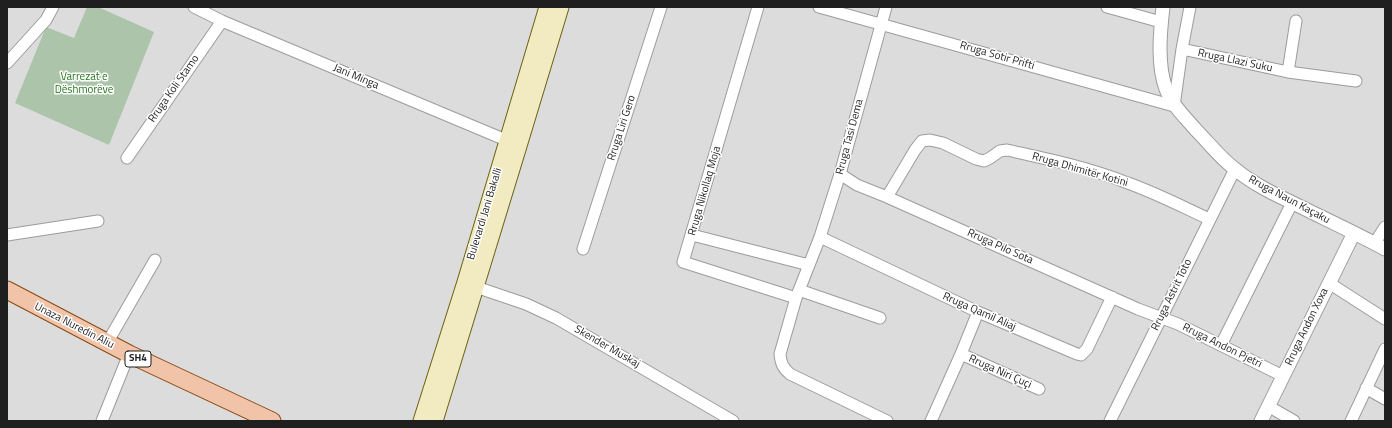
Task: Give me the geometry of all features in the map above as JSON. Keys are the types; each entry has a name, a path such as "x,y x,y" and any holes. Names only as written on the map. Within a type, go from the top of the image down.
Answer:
{"main road":[{"name":"Bulevardi Jani Bakalli","path":"434,421 476,287 514,143 547,7"},
{"name":"Bulevardi Jani Bakalli","path":"421,421 561,7"},
{"name":"Unaza Nuredin Aliu","path":"7,290 129,354 272,421"}],"street":[{"path":"7,63 46,20 53,7"},
{"name":"Jani Minga","path":"194,7 222,21 514,143"},
{"name":"Rruga Liri Gero","path":"583,249 661,7"},
{"name":"Rruga Nikollaq Moja","path":"758,7 683,262 797,294"},
{"name":"Rruga Sotir Prifti","path":"819,7 1174,106"},
{"name":"Rruga Tasi Dema","path":"886,7 840,174 820,237 797,294 780,354 780,362 784,369 798,378 887,421"},
{"path":"1107,7 1161,22"},
{"name":"Rruga Naun Kaçaku","path":"1163,7 1161,22 1162,76 1166,90 1174,106 1218,154 1258,186 1380,247"},
{"name":"Rruga Llazi Suku","path":"1174,106 1190,7"},
{"name":"Rruga Koli Stamo","path":"127,158 222,21"},
{"name":"Rruga Llazi Suku","path":"1288,72 1296,21"},
{"name":"Rruga Llazi Suku","path":"1182,49 1288,72 1356,81"},
{"name":"Rruga Dhimitër Kotini","path":"888,197 915,150 922,141 930,140 943,143 976,159 984,161 1000,151 1007,150 1060,161 1124,181 1209,219"},
{"name":"Rruga Astrit Toto","path":"1110,421 1235,169"},
{"name":"Rruga Pilo Sota","path":"840,174 857,186 888,197 1112,297 1161,317"},
{"path":"1221,345 1292,203"},
{"path":"7,235 98,222"},
{"path":"1380,247 1385,227"},
{"name":"Rruga Andon Xoxa","path":"1261,421 1354,233"},
{"path":"692,235 809,265"},
{"name":"Rruga Qamil Aliaj","path":"820,237 978,312 1071,352 1081,354 1087,349 1112,297"},
{"path":"107,343 155,260"},
{"path":"1330,283 1385,319"},
{"name":"Skender Muskaj","path":"476,287 526,304 556,318 733,421"},
{"path":"797,294 880,318"},
{"name":"Rruga Niri Çuçi","path":"931,421 978,312"},
{"name":"Rruga Andon Pjetri","path":"1161,317 1283,376"},
{"path":"1351,421 1385,349"},
{"path":"102,421 129,354"},
{"name":"Rruga Niri Çuçi","path":"961,354 1039,389"},
{"path":"1366,388 1385,399"},
{"path":"1268,406 1294,421"}],"shaded area":[{"path":"7,7 1385,7 1385,421 7,421"}],"green space":[{"name":"Varrezat e Dëshmorëve","path":"87,7 98,7 154,32 109,145 15,103 46,27 74,38"}]}
